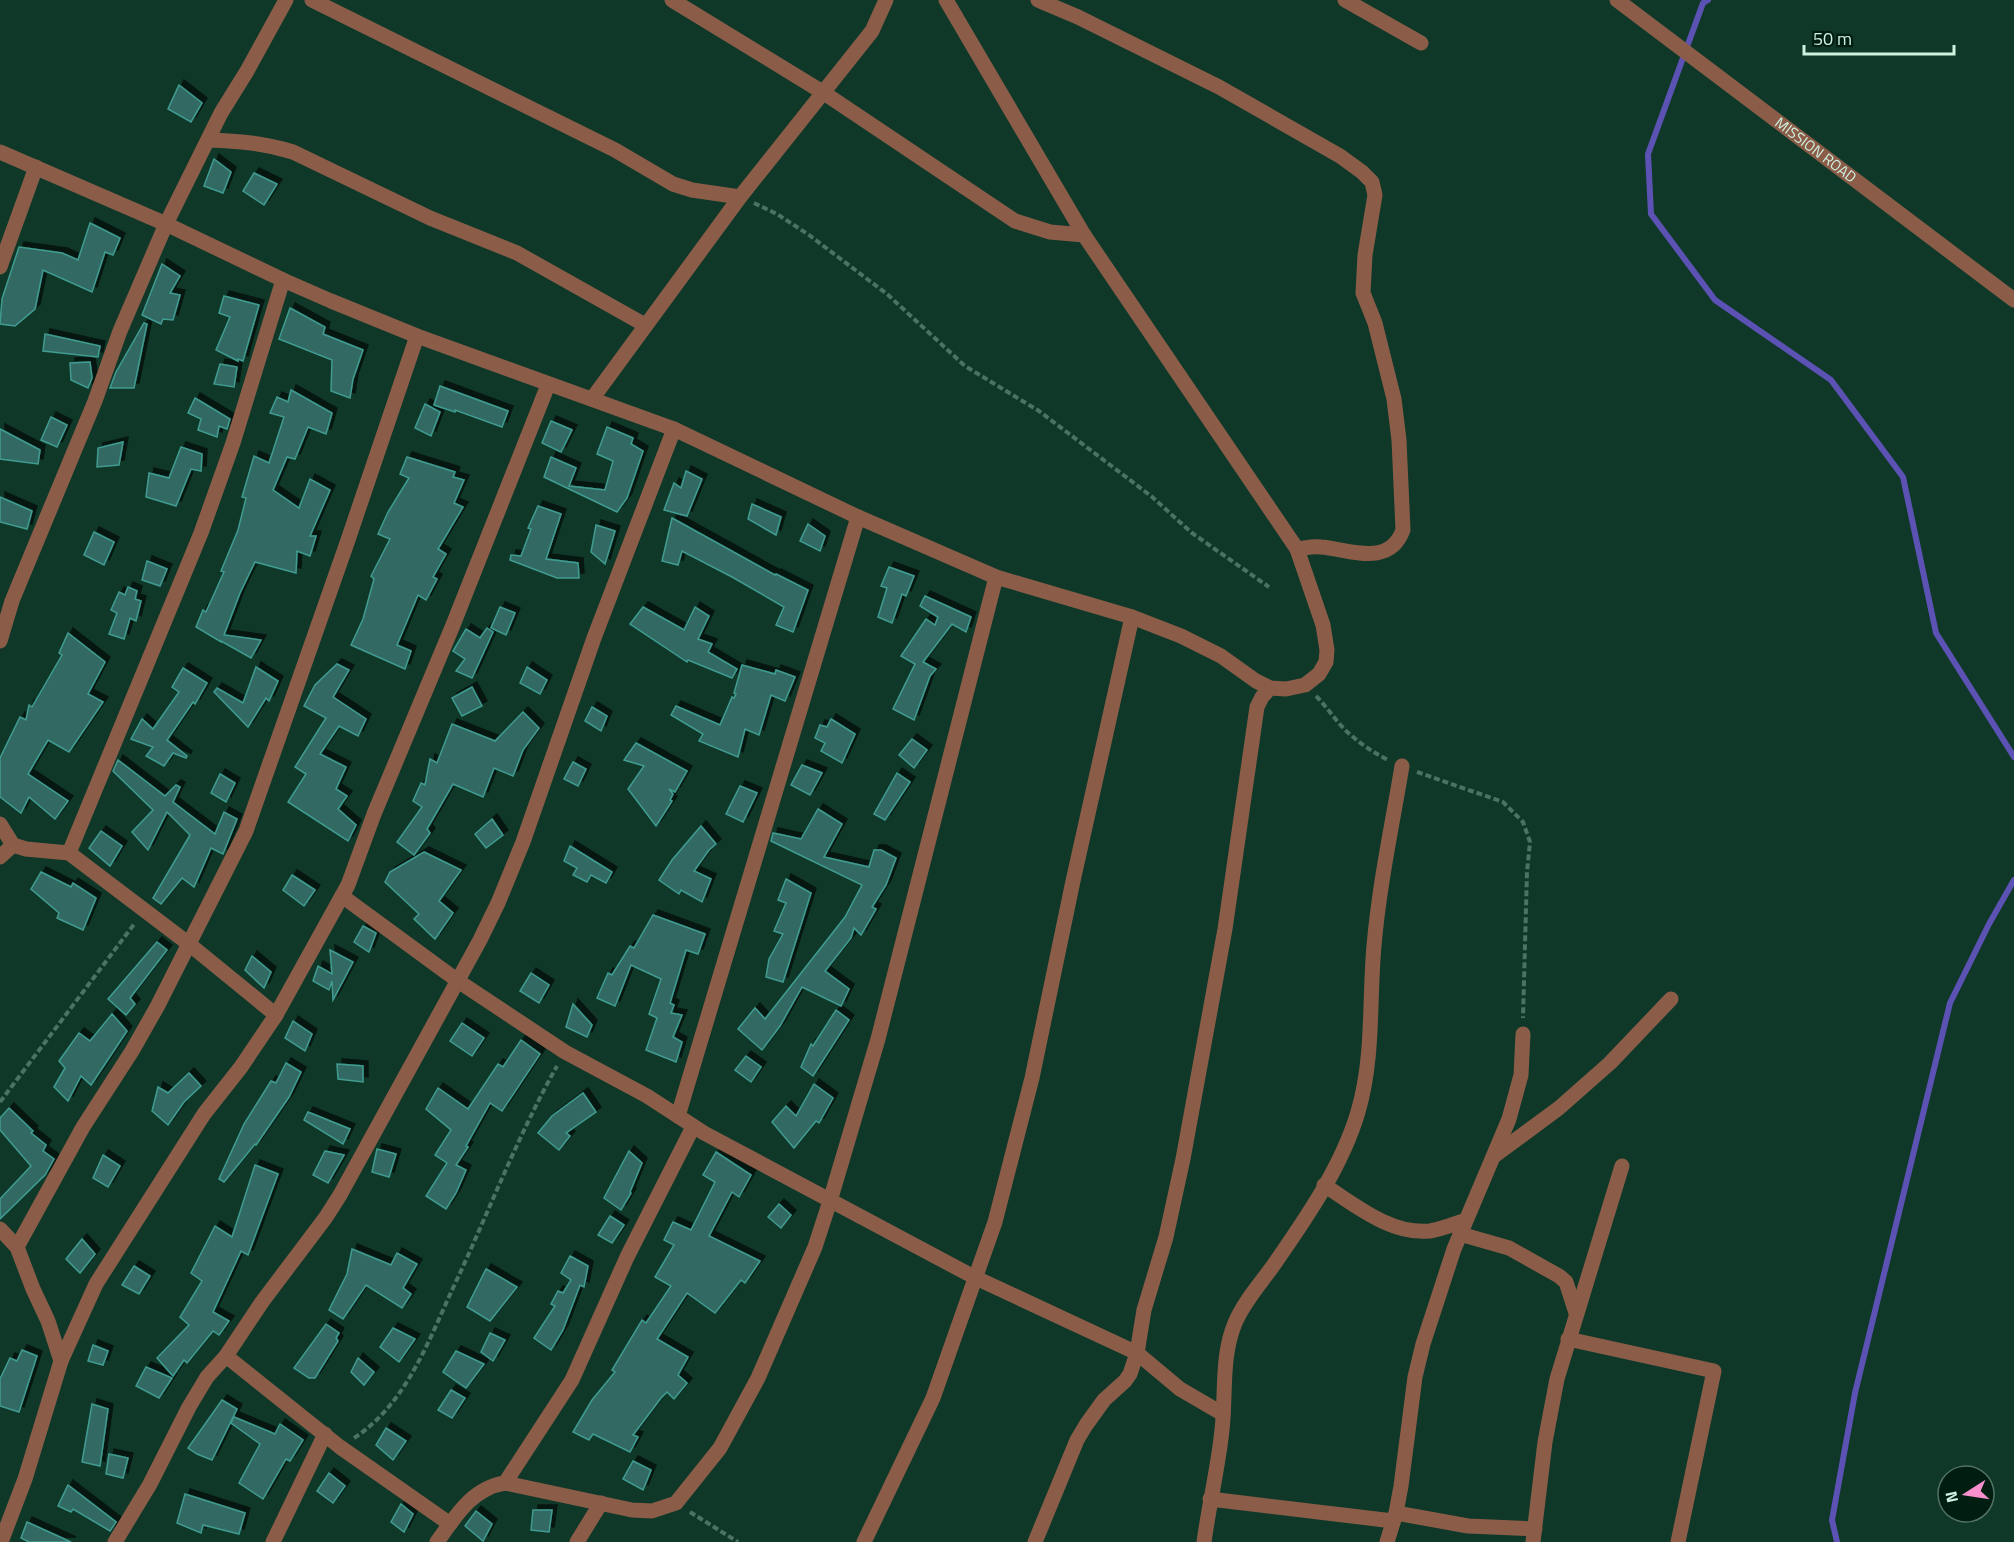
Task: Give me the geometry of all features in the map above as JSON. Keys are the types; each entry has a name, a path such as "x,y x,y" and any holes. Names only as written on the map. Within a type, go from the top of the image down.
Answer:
{"street":[{"path":"0,641 12,601 91,411 120,331 166,224 221,113 286,0"},
{"path":"312,0 615,150 673,184 692,190 741,197"},
{"path":"672,0 824,93 1015,221 1050,232 1084,235"},
{"path":"591,399 741,197 872,31 886,0"},
{"path":"0,152 166,224 283,280 417,336 674,429 858,517 996,577 1132,617 1181,636 1221,656 1270,688 1286,689 1305,686 1319,674 1326,662 1327,650 1323,624 1297,549 1084,235 946,0"},
{"path":"1038,0 1078,17 1219,87 1340,156 1372,182 1375,195 1365,255 1363,294 1375,323 1394,399 1399,440 1402,530 1399,541 1390,549 1374,553 1358,554 1318,547 1297,549"},
{"path":"1344,0 1421,43"},
{"name":"MISSION ROAD","path":"1617,0 2014,300"},
{"path":"208,140 270,144 292,152 430,218 517,253 645,325"},
{"path":"0,267 36,167"},
{"path":"69,853 201,534 233,443 283,280"},
{"path":"17,1247 83,1126 132,1051 157,1007 254,811 417,336"},
{"path":"1,1542 25,1479 61,1361 96,1284 204,1114 241,1067 276,1015 353,873 374,814 457,615 548,385"},
{"path":"115,1542 150,1484 207,1377 226,1356 262,1302 340,1195 458,981 498,903 523,842 590,647 674,429"},
{"path":"678,1116 858,517"},
{"path":"437,1542 472,1497 494,1485 505,1483 643,1512 660,1509 676,1503 720,1449 758,1378 807,1266 830,1201 878,1039 996,577"},
{"path":"864,1542 933,1398 995,1222 1029,1089 1132,617"},
{"path":"1035,1542 1077,1440 1104,1400 1125,1382 1135,1364 1144,1310 1166,1237 1183,1159 1225,929 1257,707 1270,688"},
{"path":"1204,1542 1220,1450 1230,1336 1236,1321 1302,1224 1324,1185 1350,1134 1363,1092 1369,1053 1377,917 1402,766"},
{"path":"0,824 7,839 13,845 26,849 69,853 189,944 276,1015"},
{"path":"0,857 13,845"},
{"path":"342,896 458,981 565,1052 632,1088 693,1127 976,1278 1137,1353 1180,1389 1223,1414"},
{"path":"1493,1157 1559,1108 1610,1063 1671,999"},
{"path":"1387,1542 1395,1517 1415,1377 1436,1301 1463,1227 1509,1119 1518,1085 1523,1034"},
{"path":"505,1483 572,1380 627,1257 693,1127"},
{"path":"1210,1498 1395,1517 1534,1536 1549,1420 1557,1379 1622,1166"},
{"path":"1324,1185 1378,1219 1404,1228 1432,1231 1463,1227 1509,1248 1566,1282 1576,1312"},
{"path":"0,1229 17,1247 48,1322 61,1361"},
{"path":"1568,1339 1714,1371 1678,1542"},
{"path":"226,1356 340,1447 450,1524"},
{"path":"273,1542 325,1434"},
{"path":"577,1542 602,1503"}],"path":[{"path":"741,197 777,214 809,235 887,294 965,366 1039,411 1151,496 1192,533 1269,588"},
{"path":"1305,686 1329,709 1349,734 1366,748 1402,766 1503,802 1523,822 1530,842 1527,872 1523,1034"},
{"path":"0,1102 145,910"},
{"path":"340,1447 365,1431 382,1416 410,1376 459,1276 528,1121 565,1052"},
{"path":"676,1503 738,1542"}],"building":[{"path":"179,85 202,103 191,122 168,109"},
{"path":"214,159 231,172 223,193 204,186"},
{"path":"254,173 277,184 264,205 243,191"},
{"path":"90,223 120,238 113,255 105,252 92,292 43,270 35,309 15,326 0,324 2,299 19,247 62,253 78,260"},
{"path":"162,264 180,276 170,293 180,295 173,320 163,319 161,324 142,315"},
{"path":"224,296 259,305 243,361 238,359 238,361 216,350 230,317 219,313"},
{"path":"290,308 325,327 323,334 363,350 353,379 350,398 331,391 332,360 279,339"},
{"path":"144,323 147,324 134,388 110,388 116,372"},
{"path":"45,334 100,346 98,357 43,351"},
{"path":"90,362 92,378 88,388 71,380 70,363"},
{"path":"220,364 237,367 234,387 214,384"},
{"path":"440,386 508,411 502,427 434,405"},
{"path":"291,390 332,413 326,434 308,427 295,459 287,457 273,490 299,508 310,479 330,490 310,536 316,536 310,556 297,551 296,573 255,562 240,593 224,635 261,640 251,658 196,627 203,610 206,612 224,572 221,571 238,530 246,498 242,497 254,456 269,463 284,417 270,413 277,397 288,402"},
{"path":"195,398 230,419 227,429 219,426 217,437 198,430 201,419 188,413"},
{"path":"425,404 440,412 431,436 415,428"},
{"path":"51,417 67,425 57,447 41,440"},
{"path":"551,421 572,430 561,452 542,443"},
{"path":"607,427 633,438 631,444 643,451 627,498 617,512 544,477 551,457 576,468 569,486 605,490 613,461 597,454"},
{"path":"0,429 40,450 38,464 0,459"},
{"path":"123,442 119,465 97,467 98,448"},
{"path":"181,447 202,454 201,471 191,469 176,506 146,497 149,473 169,478"},
{"path":"407,457 455,472 453,477 464,480 454,503 463,507 438,549 446,554 433,577 437,579 426,600 418,595 397,645 411,651 405,669 351,645 363,619 374,579 371,576 390,539 378,534 388,512 409,478 400,474"},
{"path":"686,471 702,479 687,516 664,510 674,483 681,488"},
{"path":"0,497 32,511 27,529 0,522"},
{"path":"752,504 781,517 776,535 748,519"},
{"path":"538,506 561,514 546,559 578,563 579,578 557,578 510,560 511,555 521,556 531,529 528,528"},
{"path":"672,518 775,575 808,590 793,632 776,625 784,607 732,577 682,551 678,565 662,561"},
{"path":"808,524 825,536 820,551 800,541"},
{"path":"596,525 615,531 605,564 591,552"},
{"path":"94,532 114,542 104,565 84,555"},
{"path":"147,561 167,569 160,586 142,580"},
{"path":"889,567 914,576 906,596 902,594 892,623 878,617 887,588 881,586"},
{"path":"128,587 137,591 135,599 141,601 136,621 130,618 124,639 109,634 117,613 111,610 119,592 125,595"},
{"path":"925,596 971,617 966,632 952,624 923,662 936,669 930,676 914,720 893,709 915,664 901,656 926,619 935,625 938,617 920,606"},
{"path":"500,607 515,613 506,635 491,628"},
{"path":"643,607 684,630 695,607 709,616 698,639 712,644 708,652 737,669 732,678 688,660 687,662 630,624"},
{"path":"487,628 493,632 472,678 456,671 465,659 453,651 466,629 480,638"},
{"path":"68,633 105,662 88,694 103,702 69,752 48,740 28,774 68,801 55,819 29,797 21,813 0,797 0,758 20,717 26,720 29,705 32,707 62,655 59,653"},
{"path":"337,664 349,670 333,697 366,719 358,736 339,726 320,754 346,767 336,789 347,796 338,809 356,825 348,841 288,802 306,774 295,767 326,718 304,706 315,685"},
{"path":"742,665 775,674 776,670 795,677 785,701 771,695 759,735 745,729 738,757 699,741 703,734 671,715 676,706 720,725 732,697 734,698 736,694 734,693"},
{"path":"256,667 278,681 269,701 266,698 248,727 214,692 217,688 243,703"},
{"path":"527,667 547,680 540,694 520,683"},
{"path":"183,668 207,683 195,704 193,702 167,740 187,756 186,758 173,753 164,766 146,756 153,747 131,739 142,719 153,729 179,692 172,687"},
{"path":"472,687 482,706 462,716 452,698"},
{"path":"592,707 607,716 601,731 585,721"},
{"path":"523,712 539,728 523,750 513,776 494,768 483,797 453,784 427,829 430,833 414,855 397,842 422,807 413,801 421,783 425,785 430,759 437,763 452,724 495,741"},
{"path":"831,719 855,734 842,763 821,751 825,743 815,738 820,725 827,727"},
{"path":"912,739 927,750 914,768 899,755"},
{"path":"636,743 687,771 675,792 669,789 673,794 670,800 672,801 656,826 628,789 644,766 624,760"},
{"path":"118,760 165,796 176,785 180,787 173,802 215,834 224,812 237,819 223,854 211,848 194,887 182,878 161,904 153,898 190,835 167,812 148,850 132,832 153,810 113,771"},
{"path":"573,762 586,769 578,786 564,779"},
{"path":"802,765 822,773 810,795 791,785"},
{"path":"897,773 910,782 885,820 874,814"},
{"path":"220,774 235,783 226,802 211,793"},
{"path":"740,786 757,793 743,822 726,814"},
{"path":"818,809 842,824 824,857 869,867 874,850 881,850 896,858 886,885 872,907 876,909 861,935 854,928 851,938 825,971 849,989 841,1006 802,987 780,1026 762,1050 738,1029 755,1008 765,1019 845,917 862,885 771,841 773,833 801,839"},
{"path":"492,819 503,835 486,848 475,834"},
{"path":"701,826 716,844 694,871 711,879 702,902 681,890 679,894 659,880 672,860"},
{"path":"101,831 122,846 110,866 89,848"},
{"path":"570,846 612,872 606,883 591,875 587,882 573,875 577,868 564,861"},
{"path":"424,852 461,870 439,901 453,913 435,939 414,919 419,914 385,882 390,872"},
{"path":"41,872 71,887 73,883 96,898 83,930 57,918 59,913 31,889"},
{"path":"292,875 315,890 304,906 283,890"},
{"path":"786,879 811,893 783,982 766,977 769,959 783,934 774,931 786,903 778,900"},
{"path":"653,915 705,934 698,954 686,950 670,1003 674,1005 671,1013 682,1015 673,1037 682,1042 676,1062 646,1050 657,1018 649,1014 661,979 631,965 615,1006 597,998 608,973 612,975 630,946 634,948"},
{"path":"363,926 376,933 369,952 354,942"},
{"path":"157,942 167,950 130,998 135,1004 126,1015 108,999"},
{"path":"330,950 353,962 333,1000 332,981 329,990 313,981 318,966 332,974"},
{"path":"252,956 271,972 264,988 245,970"},
{"path":"531,973 549,985 539,1003 520,991"},
{"path":"573,1004 592,1025 587,1037 566,1027"},
{"path":"836,1010 849,1020 813,1076 801,1067 811,1044 813,1046"},
{"path":"112,1014 127,1031 91,1085 81,1076 68,1101 54,1087 65,1068 59,1061 79,1033 90,1041"},
{"path":"293,1021 312,1034 305,1051 285,1038"},
{"path":"462,1023 484,1038 472,1056 450,1041"},
{"path":"521,1040 540,1054 502,1111 490,1103 466,1146 468,1147 456,1165 466,1170 446,1209 426,1196 447,1163 435,1155 451,1130 426,1109 438,1088 468,1109 498,1064 503,1067"},
{"path":"746,1056 761,1067 751,1082 735,1070"},
{"path":"286,1063 301,1072 289,1097 256,1145 224,1182 219,1179 244,1124 271,1081 276,1083"},
{"path":"337,1064 363,1066 363,1082 338,1079"},
{"path":"189,1073 201,1086 184,1102 168,1125 152,1111 158,1087 168,1093"},
{"path":"814,1084 833,1098 819,1123 816,1121 794,1148 772,1122 786,1106 796,1116"},
{"path":"583,1093 596,1112 566,1133 570,1136 559,1150 538,1133 552,1116"},
{"path":"9,1108 33,1131 31,1133 46,1145 43,1151 54,1159 45,1175 0,1219 0,1199 31,1166 0,1130 0,1118"},
{"path":"308,1112 350,1129 343,1144 304,1120"},
{"path":"377,1149 396,1154 389,1177 372,1172"},
{"path":"325,1151 344,1155 328,1183 313,1175"},
{"path":"629,1151 642,1163 631,1193 621,1210 604,1198"},
{"path":"716,1152 751,1175 739,1197 732,1192 709,1236 760,1261 745,1283 741,1280 715,1313 687,1293 657,1339 688,1357 678,1375 687,1383 674,1399 667,1392 661,1398 633,1435 638,1437 630,1452 593,1434 589,1440 573,1432 592,1400 615,1372 612,1370 642,1320 646,1323 671,1286 655,1277 674,1245 664,1240 673,1222 691,1230 715,1182 703,1175"},
{"path":"103,1155 120,1166 108,1187 93,1178"},
{"path":"255,1165 278,1174 248,1255 241,1251 213,1312 229,1321 219,1335 213,1331 187,1363 184,1360 173,1376 157,1358 189,1325 180,1317 202,1281 191,1273 215,1226 232,1237"},
{"path":"779,1204 791,1215 781,1228 768,1217"},
{"path":"610,1216 624,1225 612,1243 598,1235"},
{"path":"82,1239 95,1254 80,1273 66,1259"},
{"path":"352,1249 391,1265 397,1253 417,1264 403,1288 411,1294 402,1308 366,1285 343,1319 329,1310 347,1274"},
{"path":"570,1256 588,1266 584,1287 580,1285 563,1330 551,1350 534,1338 555,1306 551,1304 558,1291 563,1293 571,1280 561,1273"},
{"path":"134,1266 150,1276 139,1294 122,1285"},
{"path":"486,1269 517,1287 490,1321 467,1307"},
{"path":"326,1324 339,1333 336,1338 338,1341 315,1378 309,1378 294,1368"},
{"path":"393,1328 415,1339 399,1362 380,1347"},
{"path":"490,1333 505,1340 493,1361 481,1352"},
{"path":"93,1345 108,1351 103,1365 88,1361"},
{"path":"22,1350 37,1356 19,1412 0,1406 0,1379 10,1358 17,1361"},
{"path":"456,1351 484,1364 466,1388 443,1372"},
{"path":"358,1358 374,1372 364,1385 351,1372"},
{"path":"146,1367 172,1378 159,1398 136,1386"},
{"path":"451,1390 465,1398 452,1418 438,1410"},
{"path":"222,1400 237,1409 212,1460 188,1448"},
{"path":"92,1404 108,1409 100,1466 82,1462"},
{"path":"234,1417 275,1434 280,1424 303,1440 290,1461 286,1459 263,1499 239,1483 260,1444 231,1423"},
{"path":"386,1428 406,1441 393,1460 376,1445"},
{"path":"109,1454 128,1458 123,1478 106,1474"},
{"path":"633,1461 651,1470 643,1490 623,1479"},
{"path":"329,1473 345,1486 333,1503 317,1491"},
{"path":"68,1485 116,1522 110,1531 73,1509 71,1512 58,1506"},
{"path":"185,1494 245,1513 239,1534 203,1525 201,1533 177,1523"},
{"path":"401,1504 413,1514 404,1532 391,1522"},
{"path":"533,1510 552,1510 549,1532 531,1530"},
{"path":"476,1511 492,1524 483,1541 465,1526"},
{"path":"27,1522 71,1542 29,1542 21,1538"}],"waterway":[{"path":"1708,0 1703,3 1648,154 1651,214 1715,300 1831,380 1903,477 1936,633 2014,757"},
{"path":"1837,1542 1832,1520 1855,1393 1950,1003 1989,924 2014,880"}]}
